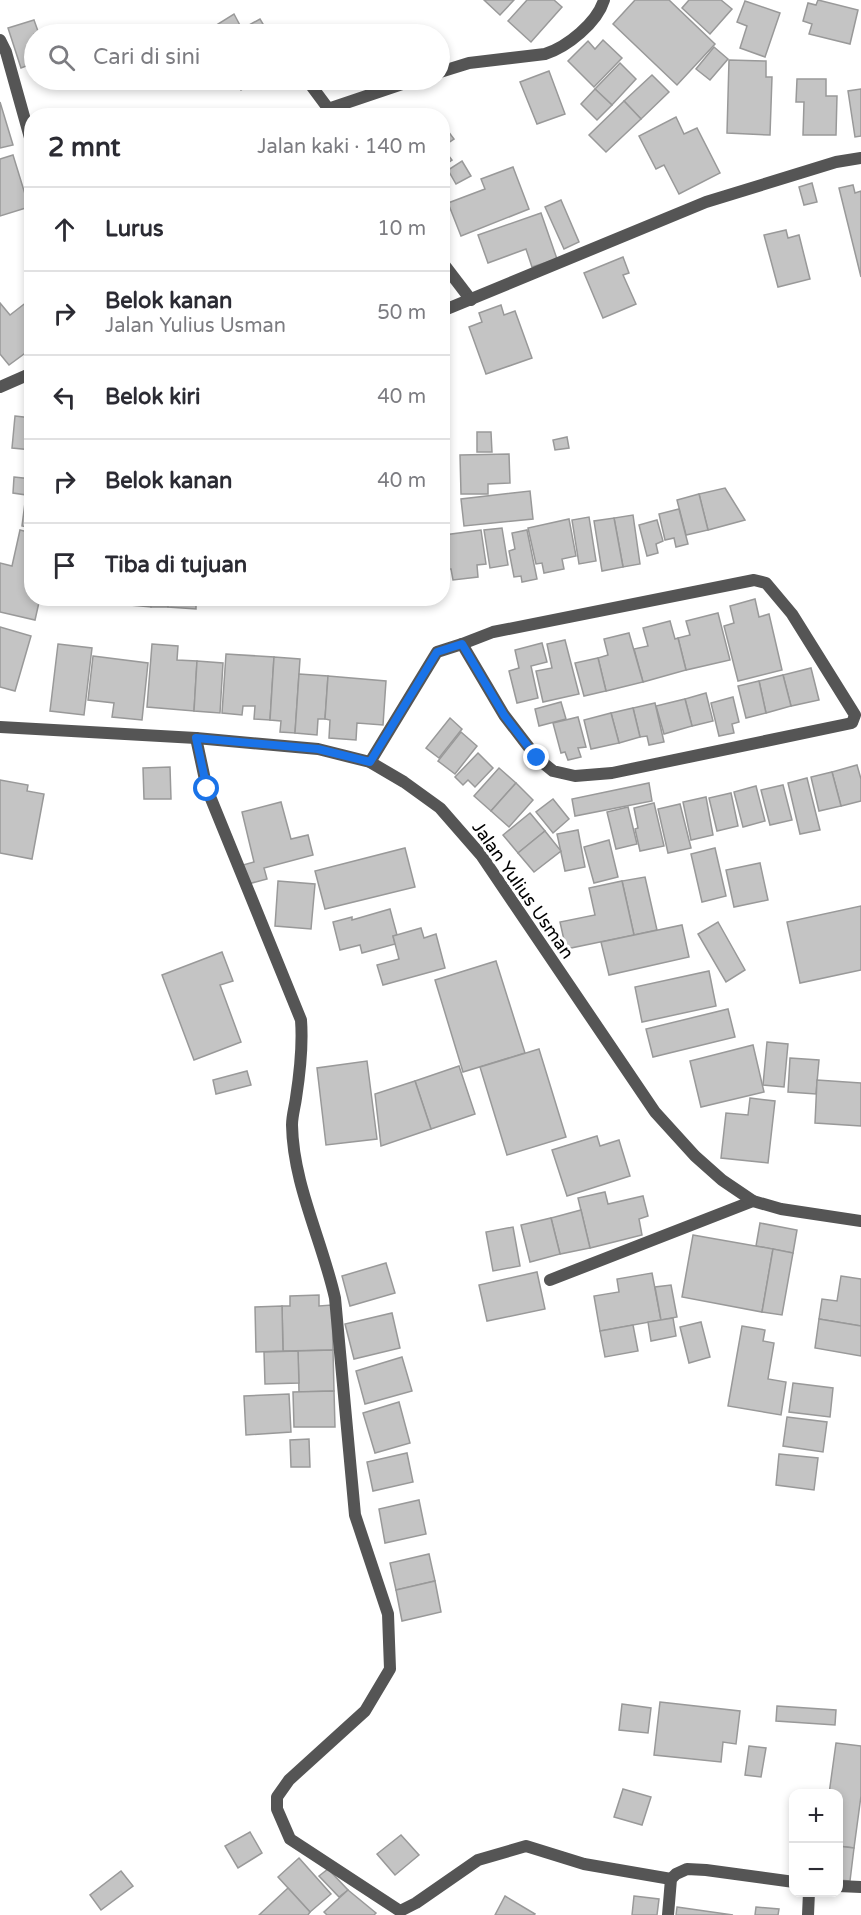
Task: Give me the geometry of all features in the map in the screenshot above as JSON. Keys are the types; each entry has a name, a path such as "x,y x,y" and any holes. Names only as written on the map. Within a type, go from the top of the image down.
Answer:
{"street":[{"path":"450,69 469,63 555,51 577,36 593,18 604,0"},
{"path":"0,40 6,52 24,116"},
{"path":"314,90 328,108"},
{"path":"341,108 388,90"},
{"path":"450,308 706,202 836,162 861,158"},
{"path":"450,272 471,300"},
{"path":"0,387 24,376"},
{"path":"370,762 437,652 493,632 754,580 766,583 792,614 855,714 852,723 612,773 574,776 553,771 537,758 504,715 462,644"},
{"name":"Jalan Yulius Usman","path":"0,727 196,738 318,749 370,762 404,782 440,808 481,855 656,1112 694,1156 722,1180 753,1201 781,1209 861,1221"},
{"path":"196,738 207,789 301,1020 302,1041 292,1123 296,1156 303,1192 335,1298 355,1515 388,1614 390,1669 364,1711 289,1780 277,1797 277,1809 290,1839 397,1913 416,1903 478,1860 526,1846 584,1864 671,1880"},
{"path":"550,1280 753,1201"},
{"path":"668,1915 671,1880 676,1874 687,1869 789,1881"},
{"path":"843,1886 861,1887"},
{"path":"808,1915 809,1897"}],"building":[{"path":"484,0 514,0 500,15"},
{"path":"527,0 554,0 562,7 531,42 508,21"},
{"path":"635,0 669,0 715,44 677,85 613,24"},
{"path":"689,0 721,0 732,9 710,34 682,8"},
{"path":"818,0 858,10 850,44 809,34 812,24 803,21 808,3 816,5"},
{"path":"745,1 780,13 765,57 740,48 747,26 737,22"},
{"path":"234,14 239,24 218,24"},
{"path":"260,19 263,24 251,24"},
{"path":"34,20 35,24 24,24 24,67 21,68 8,28"},
{"path":"603,40 622,58 594,87 568,61 588,41 595,49"},
{"path":"714,47 728,59 710,80 696,69"},
{"path":"729,60 766,61 766,77 772,77 770,135 727,133"},
{"path":"620,63 636,79 612,105 595,89"},
{"path":"549,71 565,114 537,124 520,82"},
{"path":"652,75 669,92 641,119 624,101"},
{"path":"797,79 826,79 826,96 837,96 836,135 803,135 804,102 796,102"},
{"path":"595,89 612,105 597,120 581,104"},
{"path":"861,89 861,136 855,137 848,91"},
{"path":"624,101 641,119 606,152 589,135"},
{"path":"0,102 13,145 0,148"},
{"path":"676,117 684,134 697,128 720,173 679,194 664,165 656,169 639,136"},
{"path":"13,155 24,191 24,209 0,216 0,159"},
{"path":"462,161 471,176 456,184 450,169"},
{"path":"513,167 529,209 461,236 450,208 450,202 485,189 481,179"},
{"path":"812,183 817,202 804,205 799,187"},
{"path":"853,185 855,193 861,191 861,277 839,188"},
{"path":"561,200 579,242 564,249 545,207"},
{"path":"541,213 557,259 532,267 526,249 488,263 478,235"},
{"path":"786,230 788,238 799,235 810,279 778,287 764,235"},
{"path":"623,257 629,273 623,275 636,304 603,318 584,273"},
{"path":"0,303 10,315 24,304 24,354 9,365 0,354"},
{"path":"501,305 504,315 515,311 532,358 486,374 469,327 482,322 479,313"},
{"path":"15,416 24,417 24,449 12,448"},
{"path":"477,432 491,432 492,452 477,452"},
{"path":"567,437 569,448 555,450 553,440"},
{"path":"509,454 510,483 488,484 488,494 461,494 460,455"},
{"path":"14,477 24,478 24,495 13,493"},
{"path":"725,488 745,520 708,530 699,494"},
{"path":"530,491 533,519 464,526 461,499"},
{"path":"699,494 708,530 686,535 677,500"},
{"path":"679,509 688,544 676,547 674,538 665,540 659,514"},
{"path":"633,515 640,564 623,567 614,518"},
{"path":"589,517 596,561 579,564 572,520"},
{"path":"614,518 623,567 602,571 594,521"},
{"path":"569,519 576,556 562,559 564,569 544,573 542,563 536,564 528,528"},
{"path":"657,520 663,541 656,544 658,553 647,556 639,525"},
{"path":"502,528 508,565 490,568 484,530"},
{"path":"20,530 24,531 24,606 38,606 35,620 0,612 0,563 12,566"},
{"path":"481,530 486,564 477,565 478,577 453,580 450,569 450,534"},
{"path":"527,530 537,579 522,582 521,576 514,577 509,551 515,549 512,533"},
{"path":"755,599 759,617 769,614 782,670 738,681 724,626 734,623 730,606"},
{"path":"196,606 196,609 168,607"},
{"path":"718,613 730,660 686,670 678,638 690,635 686,621"},
{"path":"670,621 675,639 678,638 686,670 643,682 634,649 648,646 643,628"},
{"path":"0,627 31,636 15,691 0,687"},
{"path":"629,633 643,682 606,691 598,658 608,655 604,639"},
{"path":"565,640 579,694 543,702 536,671 552,668 547,644"},
{"path":"542,643 547,662 531,666 538,698 517,703 509,671 519,668 515,650"},
{"path":"58,644 92,648 84,715 50,711"},
{"path":"152,644 178,646 177,660 197,661 194,711 147,707"},
{"path":"226,654 274,657 270,720 254,719 255,706 243,706 242,715 222,713"},
{"path":"93,656 148,663 142,720 112,717 114,703 88,700"},
{"path":"274,657 300,659 295,733 280,732 281,721 270,720"},
{"path":"598,658 606,691 584,696 575,663"},
{"path":"197,661 223,663 220,713 194,711"},
{"path":"811,668 819,700 791,706 783,675"},
{"path":"299,674 328,676 325,719 318,719 317,735 295,733"},
{"path":"783,675 791,706 766,713 759,681"},
{"path":"328,676 386,681 383,725 357,723 356,740 329,738 330,720 325,719"},
{"path":"759,681 766,713 746,718 738,686"},
{"path":"706,693 713,721 692,726 685,699"},
{"path":"733,697 739,722 732,724 734,733 719,736 711,703"},
{"path":"685,699 692,726 664,734 656,706"},
{"path":"561,702 566,719 539,726 535,709"},
{"path":"655,703 664,742 649,745 647,736 640,737 633,708"},
{"path":"633,708 640,737 619,743 611,713"},
{"path":"611,713 619,743 591,749 584,720"},
{"path":"578,717 586,747 578,748 581,757 568,760 565,752 561,753 553,723"},
{"path":"450,718 462,729 439,758 426,748"},
{"path":"461,732 477,746 455,774 438,761"},
{"path":"478,753 493,768 475,787 468,780 463,785 455,777"},
{"path":"857,765 861,779 861,801 841,806 832,772"},
{"path":"170,767 171,799 144,799 143,768"},
{"path":"499,768 516,783 491,811 474,796"},
{"path":"832,772 841,806 819,811 811,777"},
{"path":"807,778 820,830 800,834 788,783"},
{"path":"0,780 28,785 27,791 44,794 32,859 0,853"},
{"path":"516,783 533,800 509,827 491,811"},
{"path":"649,783 652,801 575,816 572,799"},
{"path":"783,785 792,820 770,825 761,790"},
{"path":"756,786 765,821 743,827 734,792"},
{"path":"731,793 738,826 717,831 709,798"},
{"path":"706,797 713,835 691,840 683,802"},
{"path":"553,799 569,819 553,833 536,812"},
{"path":"281,802 291,839 308,835 313,855 264,868 267,879 248,884 243,865 254,862 242,812"},
{"path":"654,803 664,846 640,851 635,829 638,828 634,808"},
{"path":"680,804 691,848 668,853 658,809"},
{"path":"628,807 637,844 616,849 607,812"},
{"path":"530,813 545,831 518,853 503,835"},
{"path":"578,830 585,867 565,871 557,834"},
{"path":"545,831 561,851 534,872 518,853"},
{"path":"609,840 618,877 594,883 584,847"},
{"path":"405,848 415,887 325,909 315,871"},
{"path":"715,848 726,896 702,902 691,854"},
{"path":"760,863 768,900 734,907 726,870"},
{"path":"645,877 657,930 634,935 622,881"},
{"path":"278,881 315,884 311,929 275,926"},
{"path":"622,881 634,935 566,949 560,922 595,915 589,888"},
{"path":"861,906 861,970 800,983 787,922"},
{"path":"390,909 397,935 393,936 395,944 362,953 360,945 340,950 333,922 352,917 352,920"},
{"path":"718,922 745,970 726,982 698,934"},
{"path":"682,925 689,957 609,975 601,942"},
{"path":"421,928 424,938 436,934 445,968 383,985 377,965 399,959 393,936"},
{"path":"222,952 233,981 220,985 241,1042 194,1060 162,975"},
{"path":"496,961 525,1053 463,1072 435,980"},
{"path":"709,971 716,1006 642,1022 635,987"},
{"path":"728,1009 735,1037 653,1057 646,1029"},
{"path":"767,1042 788,1044 784,1087 763,1085"},
{"path":"753,1045 764,1092 701,1107 690,1061"},
{"path":"539,1049 566,1137 507,1155 480,1067"},
{"path":"790,1058 819,1060 816,1094 788,1092"},
{"path":"367,1061 377,1139 326,1145 317,1068"},
{"path":"459,1066 475,1114 431,1129 415,1081"},
{"path":"247,1071 251,1085 216,1094 213,1080"},
{"path":"817,1080 861,1083 861,1126 815,1123"},
{"path":"415,1081 431,1129 381,1146 375,1094"},
{"path":"750,1098 775,1101 768,1163 721,1158 726,1113 748,1115"},
{"path":"597,1136 600,1146 619,1140 630,1176 567,1196 552,1150"},
{"path":"605,1192 608,1204 643,1196 648,1216 639,1219 642,1235 590,1248 578,1198"},
{"path":"581,1210 590,1248 560,1254 551,1218"},
{"path":"551,1218 560,1254 530,1262 521,1225"},
{"path":"760,1223 797,1230 793,1253 756,1246"},
{"path":"513,1227 520,1266 493,1271 486,1232"},
{"path":"693,1235 773,1249 762,1312 682,1297"},
{"path":"773,1249 793,1253 782,1315 762,1312"},
{"path":"386,1263 395,1293 350,1306 342,1276"},
{"path":"537,1272 545,1309 487,1321 479,1285"},
{"path":"652,1273 661,1320 600,1331 594,1296 619,1292 617,1279"},
{"path":"841,1276 861,1279 861,1326 819,1319 822,1299 837,1301"},
{"path":"671,1285 677,1317 661,1320 655,1287"},
{"path":"319,1295 319,1306 332,1305 333,1350 283,1351 282,1306 290,1306 290,1296"},
{"path":"282,1306 283,1351 256,1352 255,1307"},
{"path":"392,1313 400,1348 354,1359 345,1324"},
{"path":"673,1318 676,1336 651,1341 648,1322"},
{"path":"819,1319 861,1326 861,1356 815,1348"},
{"path":"701,1322 710,1357 689,1363 680,1327"},
{"path":"633,1325 638,1351 605,1357 600,1331"},
{"path":"742,1326 765,1330 763,1341 774,1343 768,1379 786,1382 781,1415 728,1406"},
{"path":"333,1350 334,1391 299,1392 298,1351"},
{"path":"298,1351 299,1383 265,1384 264,1352"},
{"path":"402,1357 412,1391 365,1404 356,1371"},
{"path":"793,1383 833,1388 830,1417 789,1412"},
{"path":"334,1391 335,1427 294,1427 293,1392"},
{"path":"289,1394 291,1432 246,1435 244,1396"},
{"path":"399,1402 410,1443 375,1453 363,1413"},
{"path":"787,1417 827,1422 823,1452 783,1446"},
{"path":"309,1439 310,1467 291,1467 290,1440"},
{"path":"407,1453 413,1482 373,1491 367,1462"},
{"path":"779,1454 818,1458 814,1490 776,1485"},
{"path":"419,1500 426,1534 385,1543 379,1509"},
{"path":"429,1554 435,1581 396,1590 390,1563"},
{"path":"435,1581 441,1612 402,1621 396,1590"},
{"path":"660,1702 740,1711 736,1744 723,1742 721,1762 654,1755"},
{"path":"622,1704 651,1708 648,1733 619,1730"},
{"path":"777,1706 836,1710 835,1725 776,1721"},
{"path":"836,1743 861,1746 861,1796 854,1848 843,1847 843,1789 830,1789"},
{"path":"749,1746 766,1748 761,1777 745,1775"},
{"path":"623,1789 651,1797 642,1825 614,1817"},
{"path":"250,1832 262,1853 238,1868 225,1846"},
{"path":"401,1835 419,1855 395,1875 377,1854"},
{"path":"843,1847 854,1848 850,1881 843,1880"},
{"path":"299,1858 331,1894 310,1912 278,1877"},
{"path":"328,1869 348,1890 339,1897 319,1876"},
{"path":"121,1871 133,1886 101,1910 90,1895"},
{"path":"288,1888 310,1912 308,1915 259,1915"},
{"path":"348,1890 376,1913 374,1915 327,1915 324,1912"},
{"path":"505,1896 535,1914 495,1915"},
{"path":"634,1896 659,1899 657,1915 632,1915"},
{"path":"677,1907 733,1915 676,1915"},
{"path":"756,1907 779,1909 778,1915 755,1915"}],"route":[{"path":"207,789 196,738 318,749 370,762 437,652 462,644 504,715 537,758"}]}
